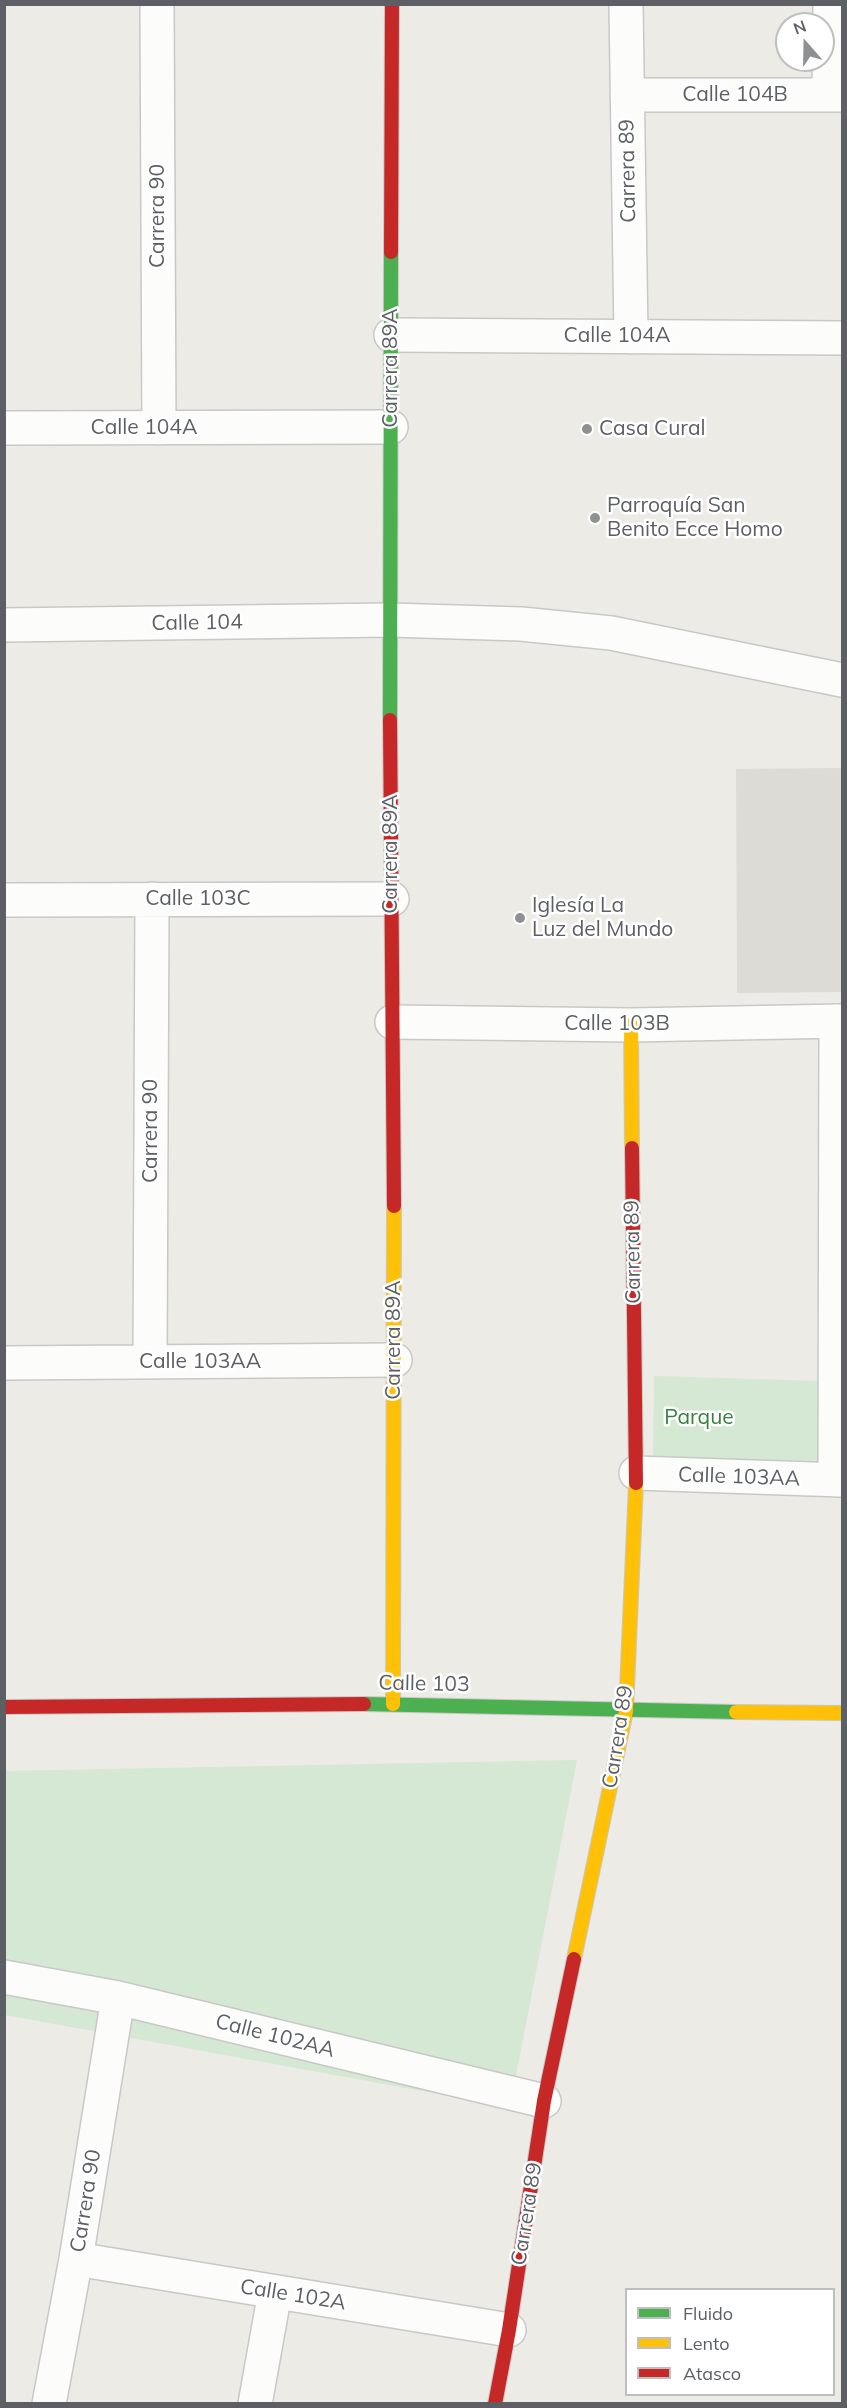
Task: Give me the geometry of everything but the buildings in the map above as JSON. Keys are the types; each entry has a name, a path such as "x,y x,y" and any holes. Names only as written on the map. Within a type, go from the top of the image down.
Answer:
{"street":[{"name":"Carrera 90","path":"158,4 159,428"},
{"name":"Carrera 89A","path":"392,4 390,620 395,1360 393,1704"},
{"name":"Carrera 89","path":"626,4 631,337"},
{"path":"830,4 836,95"},
{"name":"Calle 104B","path":"627,94 836,95"},
{"name":"Calle 104A","path":"391,335 843,338"},
{"name":"Calle 104A","path":"4,428 391,427"},
{"name":"Calle 104","path":"4,625 390,620 520,624 611,633 843,680"},
{"name":"Carrera 90","path":"150,1362 152,899"},
{"name":"Calle 103C","path":"4,900 392,899"},
{"path":"839,1021 839,1480"},
{"name":"Calle 103B","path":"392,1022 631,1025 839,1021"},
{"name":"Carrera 89","path":"495,2403 509,2330 544,2101 626,1711 636,1473 631,1025"},
{"name":"Calle 103AA","path":"4,1363 395,1360"},
{"name":"Calle 103AA","path":"636,1473 839,1480"},
{"name":"Calle 103","path":"4,1707 393,1704 626,1711 843,1713"},
{"name":"Calle 102AA","path":"4,1977 118,1998 544,2101"},
{"name":"Carrera 90","path":"48,2403 76,2259 118,1998"},
{"name":"Calle 102A","path":"76,2259 509,2330"},
{"path":"255,2403 275,2292"}],"shaded area":[{"path":"842,768 842,992 737,993 736,769"}],"green space":[{"name":"Parque","path":"654,1376 818,1381 817,1461 653,1458"},
{"path":"577,1760 510,2107 5,2015 4,1771"}],"traffic: fast":[{"path":"390,720 391,252"},
{"path":"364,1704 736,1712"}],"traffic: slow":[{"path":"631,1025 632,1148"},
{"path":"393,1704 394,1206"},
{"path":"574,1959 626,1711 636,1483"},
{"path":"736,1712 842,1713"}],"traffic: jam":[{"path":"391,252 392,4"},
{"path":"390,720 394,1206"},
{"path":"632,1148 636,1483"},
{"path":"4,1707 364,1704"},
{"path":"495,2404 509,2330 544,2101 574,1959"}],"place":[{"name":"Casa Cural","path":"587,429"},
{"name":"Parroquía San Benito Ecce Homo","path":"595,518"},
{"name":"Iglesía La Luz del Mundo","path":"520,918"}]}
